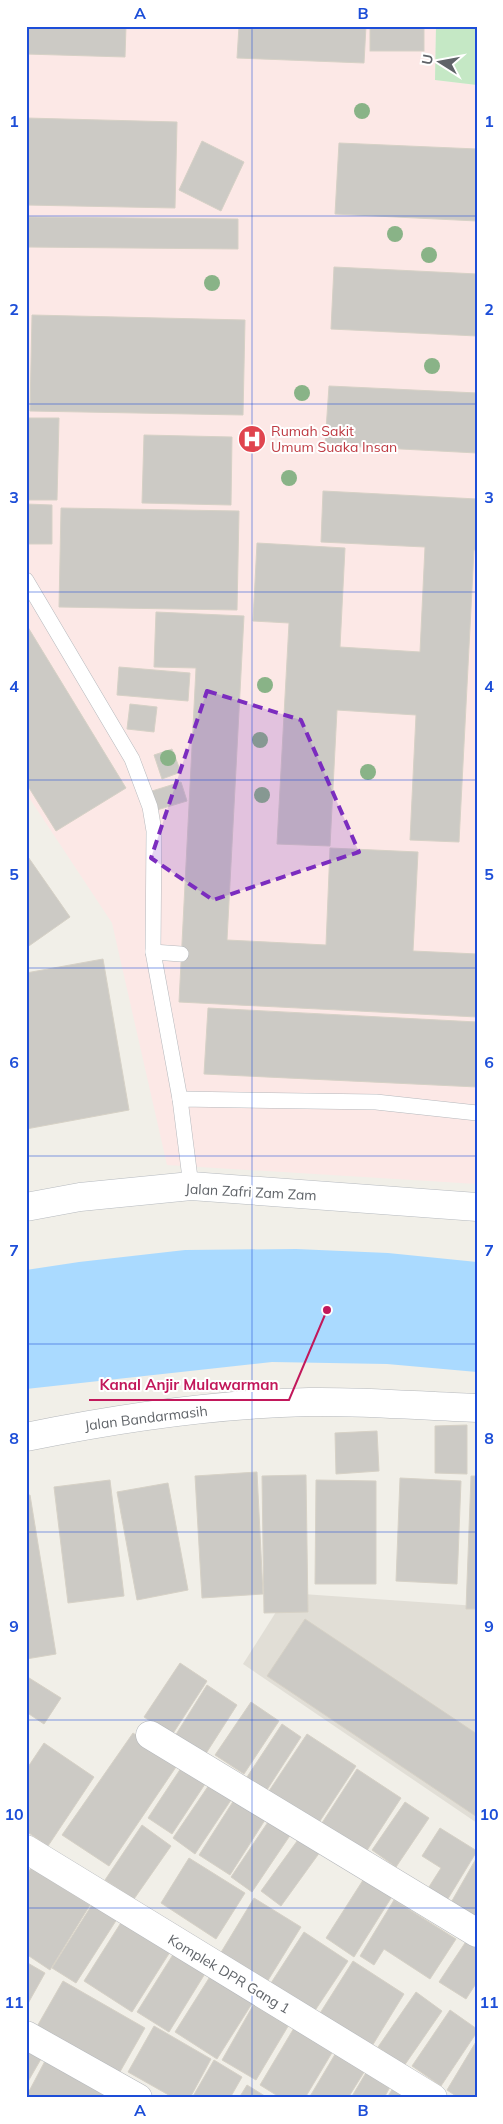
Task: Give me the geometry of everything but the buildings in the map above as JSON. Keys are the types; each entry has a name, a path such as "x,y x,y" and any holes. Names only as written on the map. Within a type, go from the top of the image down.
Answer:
{"street":[{"name":"Jalan Zafri Zam Zam","path":"26,1207 80,1197 191,1186 477,1207"},
{"name":"Jalan Bandarmasih","path":"26,1437 78,1426 190,1411 310,1402 477,1408"},
{"path":"150,1735 477,1933"},
{"name":"Komplek DPR Gang 1","path":"26,1849 433,2098"},
{"path":"26,2035 138,2098"}],"lane":[{"path":"26,580 132,759 141,781 154,831 153,952 180,1099 191,1186"},
{"path":"153,952 182,954"},
{"path":"180,1099 376,1102 477,1114"}],"highlighted area":[{"path":"207,691 301,720 359,852 213,900 151,858"}],"shaded area":[{"name":"Rumah Sakit Umum Suaka Insan","path":"26,26 436,26 435,80 477,85 477,1184 167,1165 112,923 26,793"},
{"path":"288,1593 477,1606 477,1823 243,1664"}],"green space":[{"path":"436,26 477,26 477,85 435,80"}],"water":[{"path":"296,1249 388,1253 477,1262 477,1372 387,1364 272,1362 26,1389 26,1270 185,1250"}],"place":[{"name":"Rumah Sakit Umum Suaka Insan","path":"252,439"},
{"name":"Kanal Anjir Mulawarman","path":"327,1310"}]}
